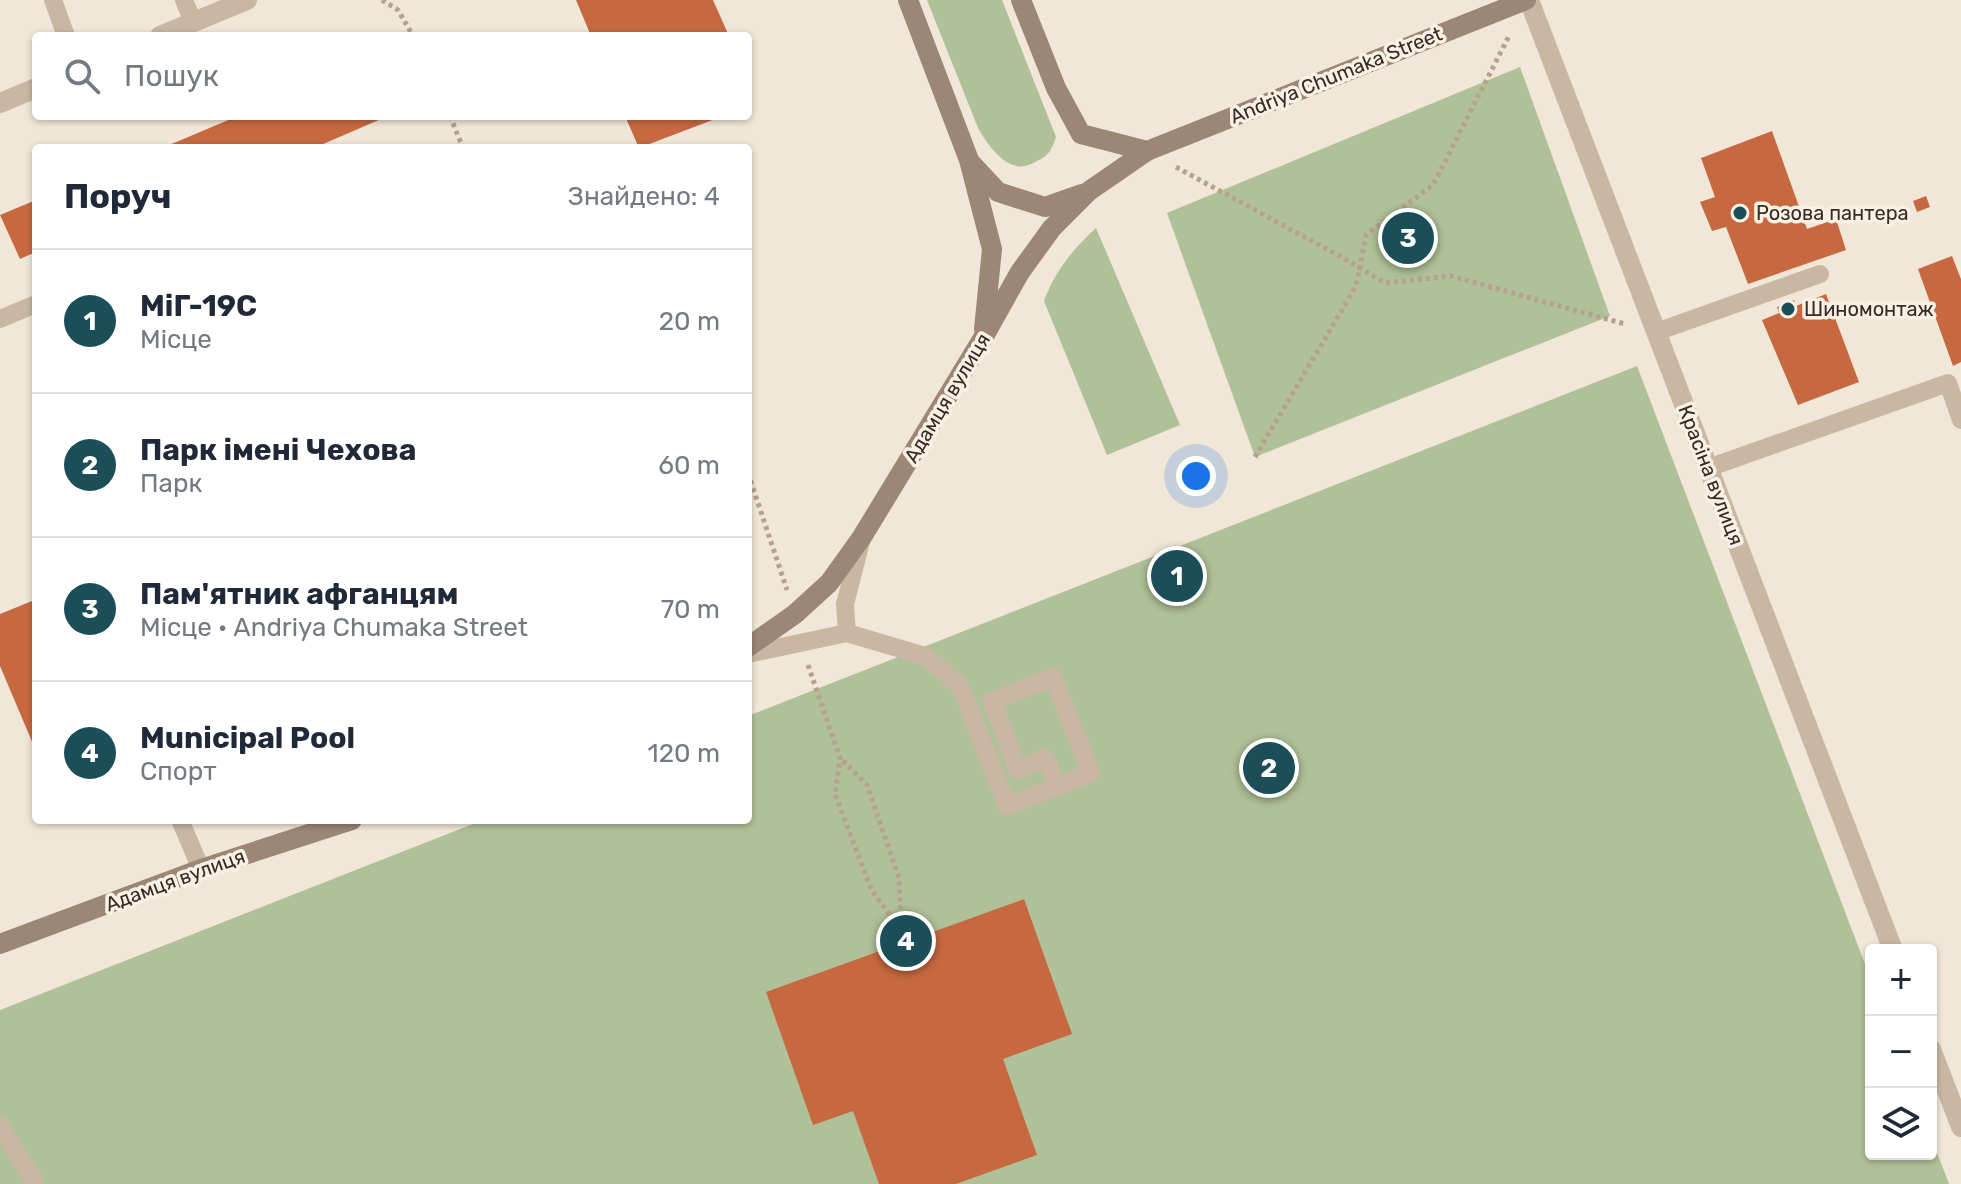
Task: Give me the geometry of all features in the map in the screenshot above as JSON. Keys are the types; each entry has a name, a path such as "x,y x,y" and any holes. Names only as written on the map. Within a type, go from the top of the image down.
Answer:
{"street":[{"path":"169,32 247,0"},
{"path":"908,0 969,160 992,249 983,338"},
{"path":"1021,0 1056,88 1081,134 1147,151"},
{"name":"Andriya Chumaka Street","path":"1147,151 1527,0"},
{"name":"Красіна вулиця","path":"1527,0 1891,944"},
{"path":"0,103 32,90"},
{"name":"Адамця вулиця","path":"752,644 795,614 829,583 862,537 1020,272 1052,228 1089,191 1147,151"},
{"path":"969,160 998,192 1045,207 1089,191"},
{"name":"Адамця вулиця","path":"0,944 201,869 340,824"},
{"path":"1937,1065 1961,1127"}],"lane":[{"path":"53,0 65,32"},
{"path":"184,0 193,22"},
{"path":"1656,332 1820,274"},
{"path":"0,319 32,306"},
{"path":"1708,468 1948,383 1961,420"},
{"path":"847,633 845,604 862,537"},
{"path":"752,653 847,633 925,656 960,686 1007,806 1091,773 1053,677 992,701 1018,770 1046,758 1057,786"},
{"path":"182,824 201,869"},
{"path":"0,1126 36,1184"}],"path":[{"path":"382,0 398,10 411,32"},
{"path":"1255,457 1356,286 1366,235 1433,185 1513,28"},
{"path":"452,120 461,144"},
{"path":"1147,151 1385,283 1451,276 1656,332"},
{"path":"902,932 899,878 867,785 840,758 835,794 871,889 906,941"}],"green space":[{"path":"927,0 1002,0 1056,137 1044,157 1028,165 1010,164 986,141"},
{"path":"1520,67 1610,316 1255,457 1167,213"},
{"path":"1096,228 1180,425 1107,455 1044,301 1066,261"},
{"path":"1637,366 1865,964 1865,1160 1937,1160 1937,1153 1949,1184 0,1184 0,1010 473,824 752,824 752,714"}],"building":[{"path":"576,0 713,0 727,32 589,32"},
{"path":"228,120 379,120 323,144 172,144"},
{"path":"627,120 712,120 650,144 637,144"},
{"path":"1772,131 1807,229 1836,219 1846,250 1748,284 1726,227 1712,231 1700,202 1715,197 1701,158"},
{"path":"1926,196 1930,207 1917,212 1913,201"},
{"path":"32,202 32,254 20,259 0,215"},
{"path":"1952,256 1961,279 1961,362 1953,366 1918,269"},
{"path":"1826,294 1859,382 1798,405 1762,320 1779,313 1777,307 1794,300 1796,306"},
{"path":"32,601 32,742 0,666 0,614"},
{"path":"1024,899 1072,1034 1003,1059 1037,1155 956,1184 879,1184 853,1111 813,1125 766,992"}],"place":[{"name":"Розова пантера","path":"1740,213"},
{"name":"Пам'ятник афганцям","path":"1408,238"},
{"name":"Шиномонтаж","path":"1788,309"},
{"name":"МіГ-19С","path":"1177,576"},
{"name":"Парк імені Чехова","path":"1269,768"},
{"name":"Municipal Pool","path":"906,941"}]}
